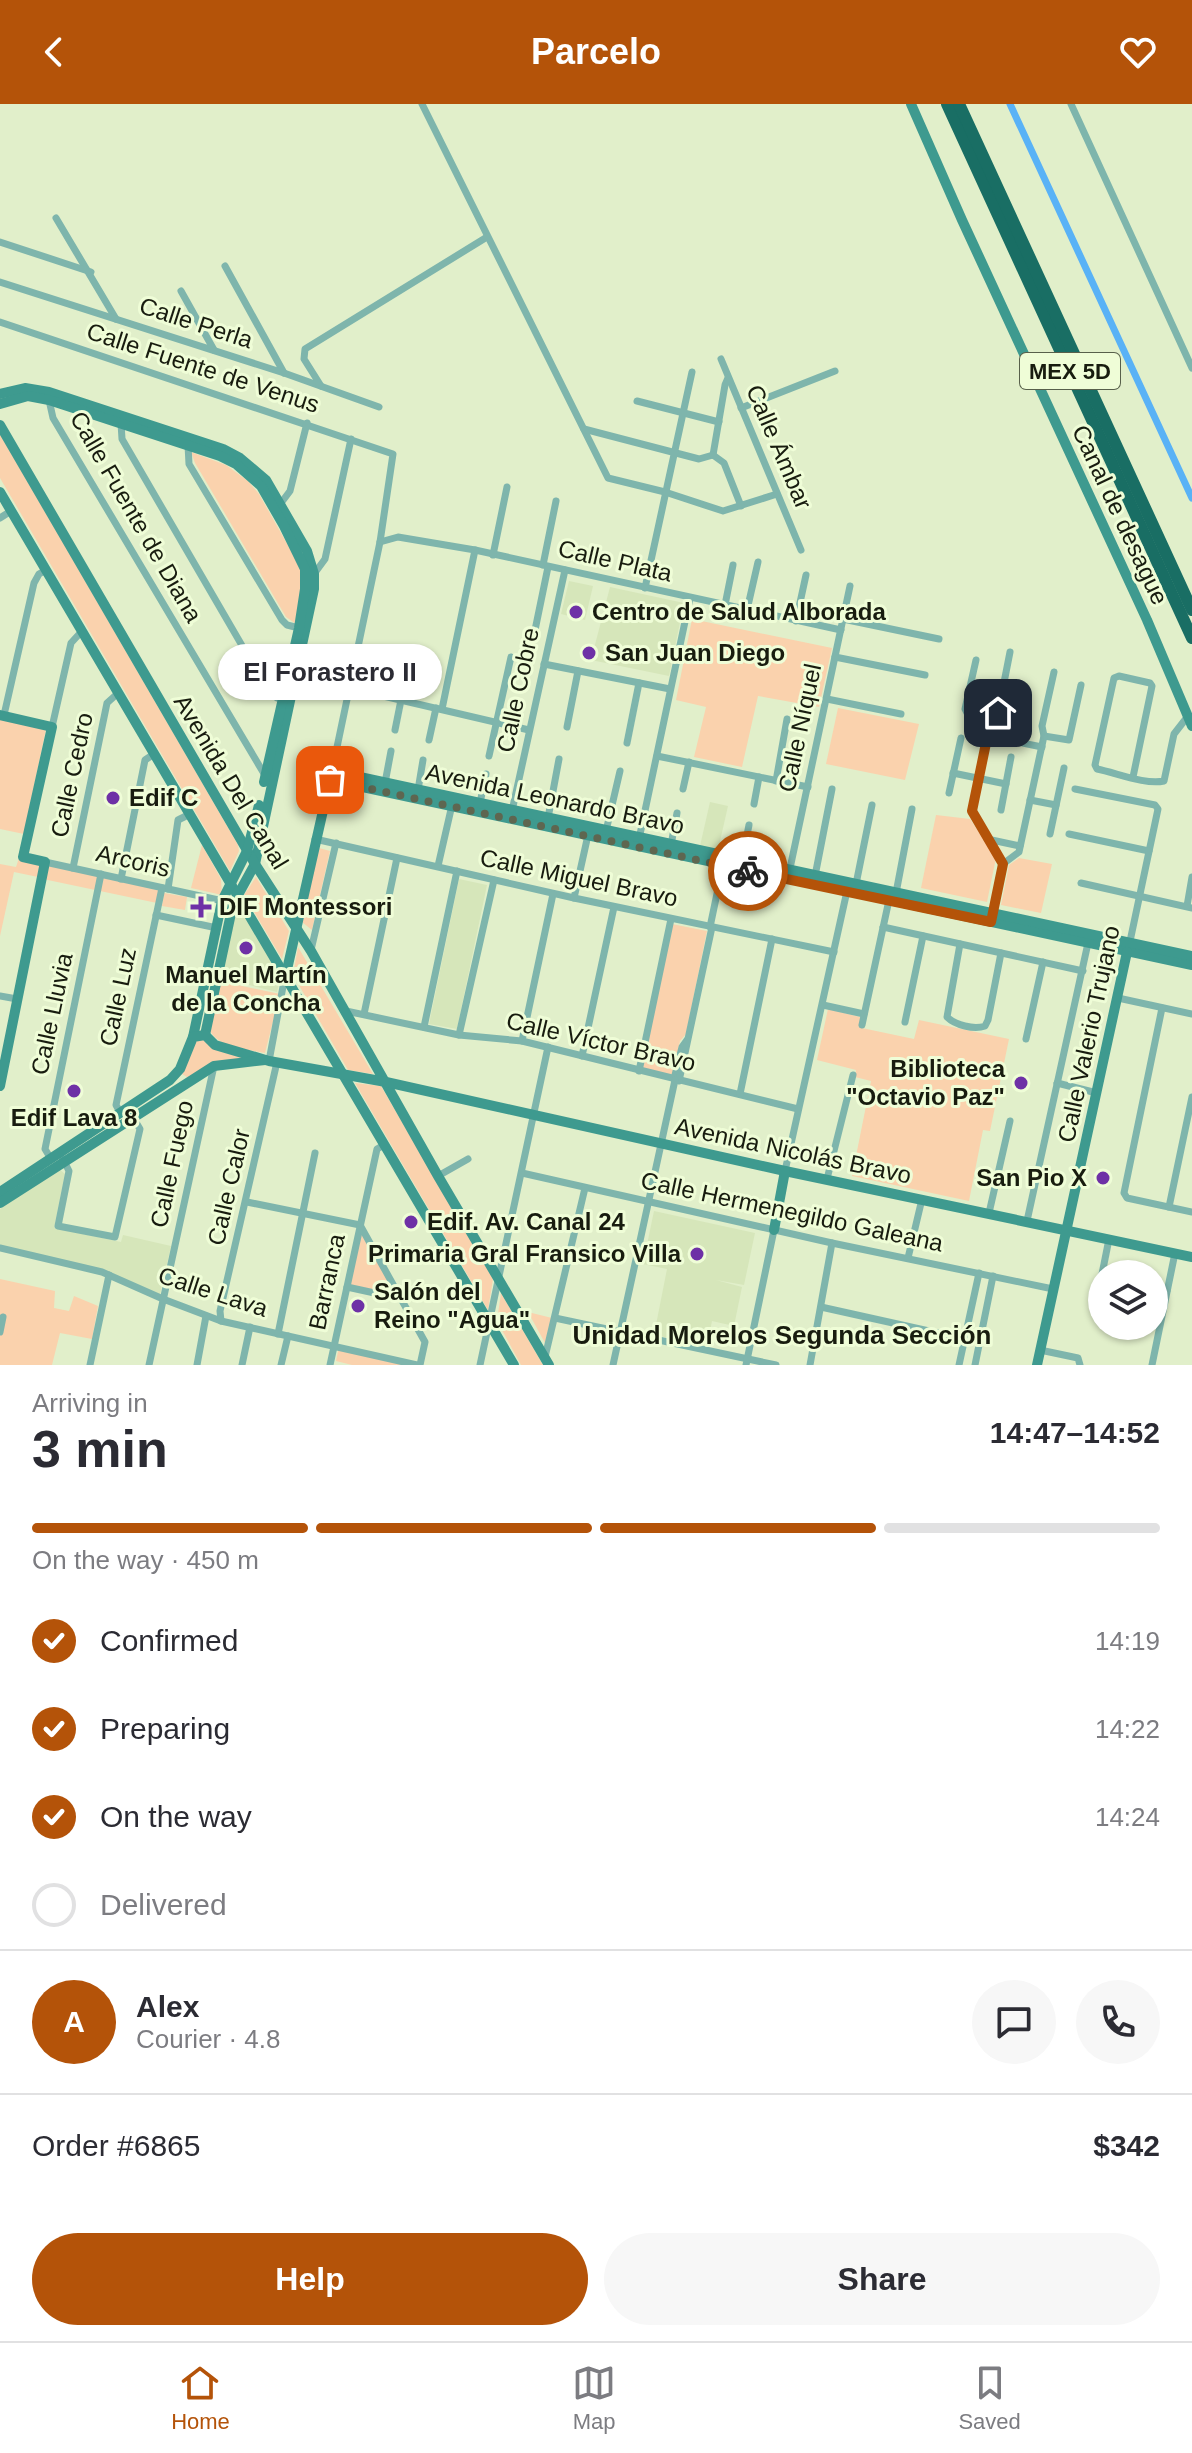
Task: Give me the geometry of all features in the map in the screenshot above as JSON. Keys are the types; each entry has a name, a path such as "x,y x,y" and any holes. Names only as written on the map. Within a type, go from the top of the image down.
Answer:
{"highway":[{"name":"MEX 5D","path":"947,104 1192,638"},
{"name":"MEX 5D","path":"959,104 1192,610"}],"street":[{"path":"422,104 608,478 723,511 777,494"},
{"name":"Canal de desague","path":"911,104 1147,620 1190,721"},
{"path":"1071,104 1192,368"},
{"path":"56,218 91,272 116,319"},
{"path":"321,386 304,359 303,353 308,345 487,237"},
{"path":"0,242 91,272"},
{"path":"225,266 284,373"},
{"name":"Calle Perla","path":"0,282 284,373 379,407"},
{"path":"181,291 214,350"},
{"name":"Calle Fuente de Venus","path":"0,322 393,454 380,542"},
{"name":"Calle Ámbar","path":"721,359 801,550"},
{"path":"741,408 835,371"},
{"path":"645,588 692,372"},
{"path":"713,455 728,378"},
{"path":"0,394 25,388 38,389 220,456 249,474 261,486 307,551 314,574 309,616 247,851 231,883 231,900 205,1035"},
{"path":"0,404 28,396 49,400 223,449 240,458 266,480 281,503 305,569 305,589 287,700 255,864 217,928 193,1037 180,1069 128,1114 0,1192"},
{"name":"Calle Fuente de Diana","path":"49,400 53,418 266,777"},
{"path":"637,401 719,422"},
{"path":"121,420 122,439 261,679 272,696 287,700"},
{"path":"281,503 290,491 307,423"},
{"name":"Avenida Del Canal","path":"0,425 247,851 297,927 547,1361"},
{"path":"584,429 699,459 713,455"},
{"path":"314,574 325,559 351,439"},
{"path":"188,445 189,464 282,620 299,628"},
{"path":"713,455 724,463 741,506"},
{"path":"493,555 507,487"},
{"path":"0,492 231,883"},
{"path":"534,635 556,501"},
{"path":"0,518 11,511"},
{"name":"Calle Plata","path":"380,542 398,537 475,550 841,630"},
{"path":"286,974 380,542"},
{"path":"429,740 439,709 475,550"},
{"path":"747,610 758,562"},
{"path":"725,605 733,565"},
{"path":"46,570 39,574 34,583 2,715 52,727 71,643 82,631"},
{"name":"Calle Cobre","path":"512,814 565,570"},
{"path":"796,621 806,575"},
{"name":"Calle Níquel","path":"788,875 850,586"},
{"path":"638,842 690,598"},
{"path":"843,619 939,639"},
{"path":"1003,864 973,815 991,719 998,713 1010,652"},
{"path":"489,756 511,657"},
{"path":"835,657 925,675"},
{"path":"976,660 965,709 967,713 991,719"},
{"path":"544,664 670,689"},
{"path":"567,727 578,671"},
{"path":"992,917 1003,864 1019,852 1042,747 1042,726 1054,672"},
{"path":"1133,777 1152,686 1119,676 1114,678 1095,765 1097,769 1133,777 1160,783 1164,781 1174,734 1190,721"},
{"path":"627,743 639,683"},
{"path":"1044,736 1069,740 1081,685"},
{"path":"349,688 529,730"},
{"name":"Calle Cedro","path":"73,868 107,703 117,694"},
{"path":"827,699 901,714"},
{"path":"395,730 401,700"},
{"path":"776,781 787,719"},
{"name":"Arcoris","path":"52,727 23,857 231,900"},
{"path":"988,736 1042,747"},
{"path":"949,793 961,738"},
{"path":"385,783 391,751"},
{"path":"121,879 145,760 154,754"},
{"path":"657,756 808,787"},
{"path":"1001,810 1011,757"},
{"path":"548,818 559,759"},
{"path":"418,790 423,760"},
{"path":"683,789 689,762"},
{"path":"1050,834 1064,768"},
{"path":"606,831 620,771"},
{"path":"953,773 1006,784"},
{"path":"480,803 486,774"},
{"name":"Avenida Leonardo Bravo","path":"331,776 385,783 480,803 588,835 671,845 742,860 788,875 815,876 852,888"},
{"name":"Avenida Leonardo Bravo","path":"331,776 452,805 548,818 606,831 723,865 788,875 992,917 1128,947 1192,965"},
{"path":"754,804 759,777"},
{"path":"815,876 832,789"},
{"name":"Calle Valerio Trujano","path":"1037,1365 1158,809 1155,805 1075,789"},
{"path":"1030,800 1056,805"},
{"path":"438,866 452,805"},
{"path":"746,1362 798,1109 872,805"},
{"path":"862,1025 912,809"},
{"path":"671,845 677,813"},
{"name":"Calle Luz","path":"128,1114 116,1105 178,820 190,814"},
{"path":"742,860 749,825"},
{"path":"1069,834 1149,851"},
{"path":"574,898 588,835"},
{"name":"Calle Miguel Bravo","path":"315,839 553,894 834,952"},
{"path":"987,839 1020,846"},
{"path":"311,951 336,843"},
{"path":"364,1014 397,858"},
{"path":"0,1086 45,862"},
{"path":"613,1365 682,1047 689,1041 723,865"},
{"path":"424,1027 457,871"},
{"name":"Calle Lluvia","path":"101,874 45,1149 59,1158 69,1171 58,1226 115,1237 140,1129 128,1114"},
{"path":"1081,883 1189,907 1192,877"},
{"path":"459,1035 494,880"},
{"path":"522,1041 553,894"},
{"path":"231,900 286,974 514,1365"},
{"path":"582,1056 614,907"},
{"path":"156,915 217,928"},
{"name":"Avenida Leonardo Bravo","path":"992,917 1088,943 1192,956"},
{"path":"639,1071 671,919"},
{"path":"883,927 1083,971"},
{"path":"905,1022 923,936"},
{"path":"740,1094 772,939"},
{"path":"1027,1221 1088,943"},
{"path":"960,944 947,1017 953,1023 979,1028 985,1026 1001,953"},
{"path":"1026,1039 1043,962"},
{"name":"Calle Calor","path":"221,1321 220,1311 247,1202 286,974"},
{"path":"0,996 17,999"},
{"path":"1118,998 1192,1014"},
{"path":"823,1005 864,1014"},
{"path":"1162,1008 1124,1193 1127,1198 1192,1212"},
{"name":"Calle Víctor Bravo","path":"346,1011 459,1035 522,1041 798,1109"},
{"path":"193,1037 205,1035"},
{"path":"205,1035 215,1045 270,1061"},
{"path":"480,1365 548,1047"},
{"path":"128,1114 178,1090 214,1066 270,1061"},
{"name":"Avenida Nicolás Bravo","path":"270,1061 386,1082 1192,1257"},
{"name":"Calle Fuego","path":"149,1365 214,1066"},
{"path":"827,1179 853,1075"},
{"path":"170,1080 178,1090"},
{"path":"1057,1083 1098,1093"},
{"path":"1169,1207 1192,1097"},
{"path":"989,1213 1010,1121"},
{"name":"Barranca","path":"330,1365 377,1149 384,1145"},
{"path":"278,1334 315,1153"},
{"path":"0,1203 59,1158"},
{"path":"438,1176 468,1159"},
{"name":"Calle Hermenegildo Galeana","path":"522,1173 1053,1289"},
{"path":"547,1361 585,1188"},
{"path":"908,1258 922,1199"},
{"path":"247,1202 360,1225 425,1342 419,1365"},
{"path":"1105,1260 1109,1239"},
{"path":"810,1365 832,1243"},
{"name":"Calle Lava","path":"0,1248 109,1275 221,1321 419,1365"},
{"path":"1168,1286 1175,1253"},
{"path":"959,1365 979,1273"},
{"path":"90,1365 109,1275"},
{"path":"975,1365 993,1276"},
{"path":"347,1287 402,1299"},
{"path":"821,1307 965,1339"},
{"path":"197,1365 206,1316"},
{"path":"0,1332 3,1317"},
{"path":"555,1318 746,1362 776,1365"},
{"path":"242,1365 250,1327"},
{"path":"281,1365 288,1336"},
{"path":"1152,1365 1157,1340"},
{"path":"1040,1350 1078,1358 1080,1365"}],"shaded area":[{"path":"0,434 238,845 239,851 230,871 0,478"},
{"path":"191,452 226,465 248,481 259,494 306,583 296,624 286,617"},
{"path":"569,581 593,586 585,620 561,614"},
{"path":"610,587 684,603 669,676 591,660"},
{"path":"692,619 832,648 819,707 758,696 742,767 694,757 706,707 676,700"},
{"path":"838,708 919,724 905,780 826,764"},
{"path":"0,719 46,729 24,834 0,829"},
{"path":"710,802 728,806 718,850 700,846"},
{"path":"936,815 970,819 996,858 987,902 921,888"},
{"path":"202,845 221,879 222,895 191,888"},
{"path":"319,848 330,851 312,930 302,922"},
{"path":"19,858 42,864 38,877 14,872 0,936 0,864 16,867"},
{"path":"1019,858 1052,864 1041,913 1001,905 1009,865"},
{"path":"46,865 159,890 157,903 43,879"},
{"path":"256,877 289,931 282,959 244,895"},
{"path":"459,879 487,885 457,1029 429,1024"},
{"path":"164,893 187,897 185,910 162,906"},
{"name":"Manuel Martín de la Concha","path":"237,902 281,975 277,992 221,978"},
{"path":"672,924 707,931 686,1034 680,1041 672,1077 641,1070"},
{"path":"298,947 373,1074 348,1070 293,975"},
{"path":"219,981 280,994 265,1053 227,1045 210,1031"},
{"path":"828,1009 864,1018 862,1028 914,1039 919,1020 1009,1039 990,1131 983,1130 969,1201 852,1176 871,1081 855,1077 856,1070 817,1060"},
{"path":"194,1037 258,1056 228,1062 192,1080 182,1074"},
{"path":"355,1083 381,1086 493,1279 488,1310"},
{"path":"59,1169 65,1174 54,1228 121,1242 123,1235 171,1246 160,1295 106,1271 0,1246 0,1209"},
{"path":"654,1211 755,1233 744,1285 716,1280 742,1287 734,1326 712,1321 707,1346 654,1335 667,1269 643,1264"},
{"path":"360,1225 402,1299 347,1287"},
{"path":"0,1279 55,1291 54,1308 69,1311 74,1296 98,1306 92,1339 60,1333 52,1365 0,1365"},
{"path":"501,1293 543,1365 521,1365 497,1321"},
{"path":"528,1312 552,1318 545,1343"},
{"path":"339,1347 423,1365 352,1365 336,1361"}],"waterway":[{"path":"1010,104 1192,498"}],"way so far":[{"path":"330,780 748,871"}],"place":[{"name":"Centro de Salud Alborada","path":"576,612"},
{"name":"San Juan Diego","path":"589,653"},
{"name":"El Forastero II","path":"330,780"},
{"name":"Edif C","path":"113,798"},
{"name":"DIF Montessori","path":"201,907"},
{"name":"Manuel Martín de la Concha","path":"246,948"},
{"name":"Biblioteca \"Octavio Paz\"","path":"1021,1083"},
{"name":"Edif Lava 8","path":"74,1091"},
{"name":"San Pio X","path":"1103,1178"},
{"name":"Edif. Av. Canal 24","path":"411,1222"},
{"name":"Primaria Gral Fransico Villa","path":"697,1254"},
{"name":"Salón del Reino \"Agua\"","path":"358,1306"}],"district":[{"name":"Unidad Morelos Segunda Sección","path":"782,1335"}],"route":[{"path":"748,871 991,922 1003,864 972,811 991,719 998,713"}]}
